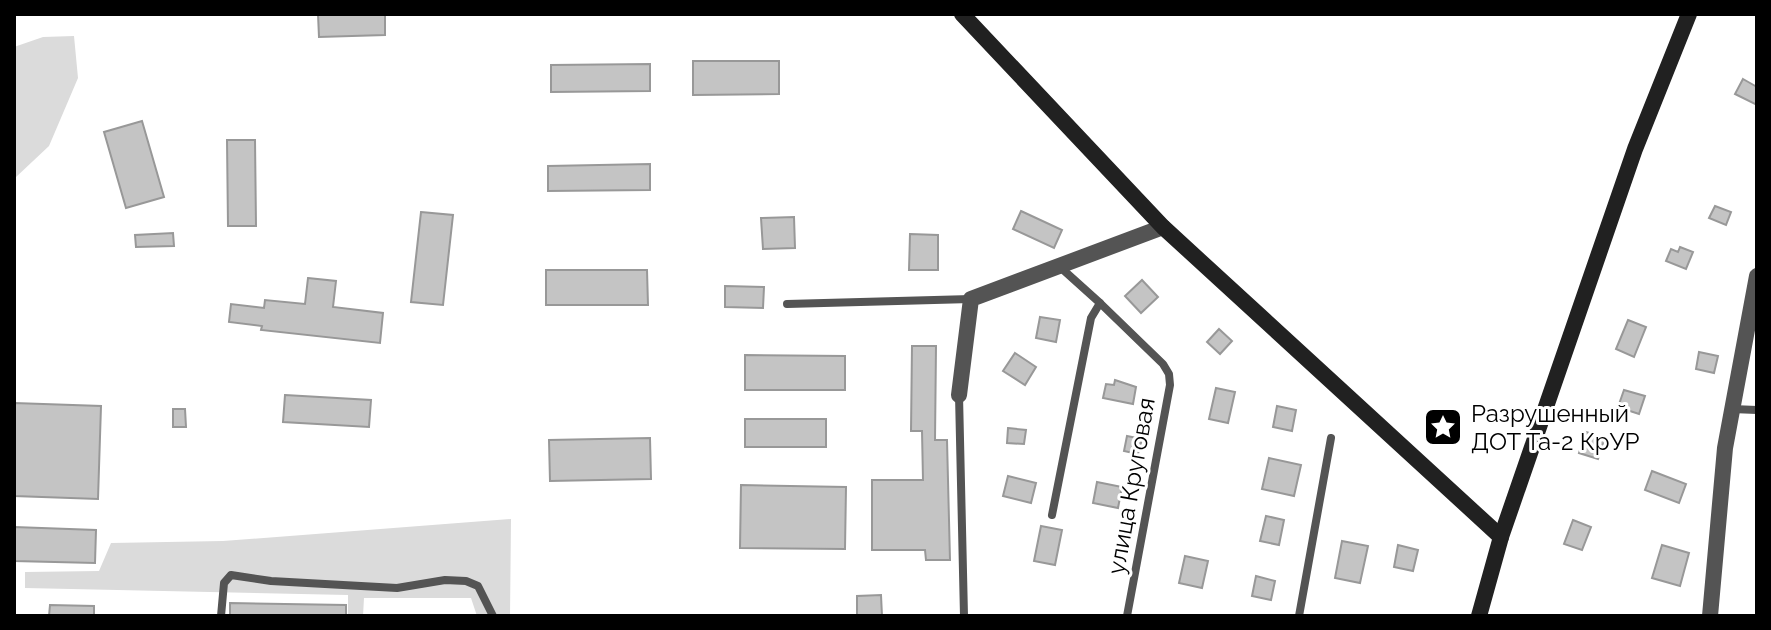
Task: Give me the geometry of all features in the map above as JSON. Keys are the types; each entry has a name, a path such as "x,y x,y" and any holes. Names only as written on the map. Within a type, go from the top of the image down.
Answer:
{"street":[{"path":"962,14 1163,227 1501,537"},
{"path":"1479,616 1501,537 1635,149 1689,14"},
{"path":"959,395 971,299 1163,227"},
{"path":"1710,616 1725,448 1757,276"}],"lane":[{"name":"улица Круговая","path":"1058,266 1163,364 1169,374 1170,385 1127,616"},
{"path":"787,304 971,299"},
{"path":"1052,515 1091,318 1100,303"},
{"path":"959,395 964,616"},
{"path":"1732,409 1757,410"},
{"path":"1299,616 1331,438"},
{"path":"221,616 224,583 231,575 271,581 397,588 445,580 466,581 478,586 493,616"}],"shaded area":[{"path":"74,36 78,78 49,146 16,177 14,187 14,47 43,37"},
{"path":"511,519 510,616 477,616 471,598 364,598 363,616 348,616 348,595 25,588 25,572 99,571 111,543 223,541"}],"building":[{"path":"318,14 385,14 385,35 319,37"},
{"path":"693,61 779,61 779,94 693,95"},
{"path":"650,64 650,91 551,92 551,65"},
{"path":"1743,79 1757,87 1757,105 1735,94"},
{"path":"142,121 164,197 126,208 104,132"},
{"path":"227,140 255,140 256,226 228,226"},
{"path":"650,164 650,190 548,191 548,166"},
{"path":"1715,206 1731,212 1726,225 1709,218"},
{"path":"1021,211 1062,230 1054,248 1013,229"},
{"path":"421,212 453,215 443,305 411,302"},
{"path":"794,217 795,248 763,249 761,218"},
{"path":"173,233 174,246 136,247 135,235"},
{"path":"910,234 938,235 938,270 909,270"},
{"path":"1680,247 1693,252 1686,269 1666,261 1671,249 1678,252"},
{"path":"546,270 647,270 648,305 546,305"},
{"path":"308,278 336,281 333,307 383,313 380,343 261,330 262,326 229,322 231,304 264,308 265,300 305,304"},
{"path":"1142,280 1158,297 1141,313 1125,296"},
{"path":"725,286 764,287 763,308 725,307"},
{"path":"1040,317 1060,320 1056,342 1036,338"},
{"path":"1628,320 1646,327 1634,357 1616,349"},
{"path":"1219,329 1232,341 1220,354 1207,342"},
{"path":"912,346 936,346 935,440 947,440 950,560 926,560 925,550 872,550 872,480 923,480 922,431 911,431"},
{"path":"1699,352 1718,356 1714,373 1696,369"},
{"path":"1015,353 1036,367 1025,385 1003,371"},
{"path":"745,355 845,356 845,390 745,390"},
{"path":"1115,380 1136,387 1133,404 1103,398 1106,384 1114,385"},
{"path":"1216,388 1235,392 1228,423 1209,419"},
{"path":"1624,390 1645,396 1639,414 1618,407"},
{"path":"285,395 371,400 369,427 283,422"},
{"path":"14,403 101,406 98,499 14,496"},
{"path":"1277,406 1296,410 1292,431 1273,427"},
{"path":"173,409 185,409 186,427 173,427"},
{"path":"745,419 826,419 826,447 745,447"},
{"path":"1008,428 1026,430 1024,444 1007,443"},
{"path":"1586,432 1605,438 1598,459 1579,453"},
{"path":"1127,436 1142,439 1138,454 1124,451"},
{"path":"650,438 651,479 550,481 549,440"},
{"path":"1269,458 1301,465 1294,496 1262,489"},
{"path":"1652,471 1686,484 1679,503 1645,490"},
{"path":"1008,476 1036,483 1031,503 1003,496"},
{"path":"1097,482 1122,487 1118,508 1093,503"},
{"path":"741,485 846,487 845,549 740,548"},
{"path":"1266,516 1284,520 1279,545 1260,541"},
{"path":"1573,520 1591,527 1582,550 1564,544"},
{"path":"1041,526 1062,530 1055,565 1034,561"},
{"path":"14,527 96,530 95,563 14,561"},
{"path":"1342,541 1368,546 1360,583 1335,578"},
{"path":"1398,545 1418,550 1413,571 1394,567"},
{"path":"1662,545 1689,553 1680,586 1652,578"},
{"path":"1185,556 1208,561 1202,588 1179,583"},
{"path":"1256,576 1275,581 1271,600 1252,596"},
{"path":"881,595 882,616 857,616 857,596"},
{"path":"230,603 346,605 346,616 230,616"},
{"path":"50,605 94,606 94,616 49,616"}],"place":[{"name":"Разрушенный ДОТ Та-2 КрУР","path":"1443,427"}]}
